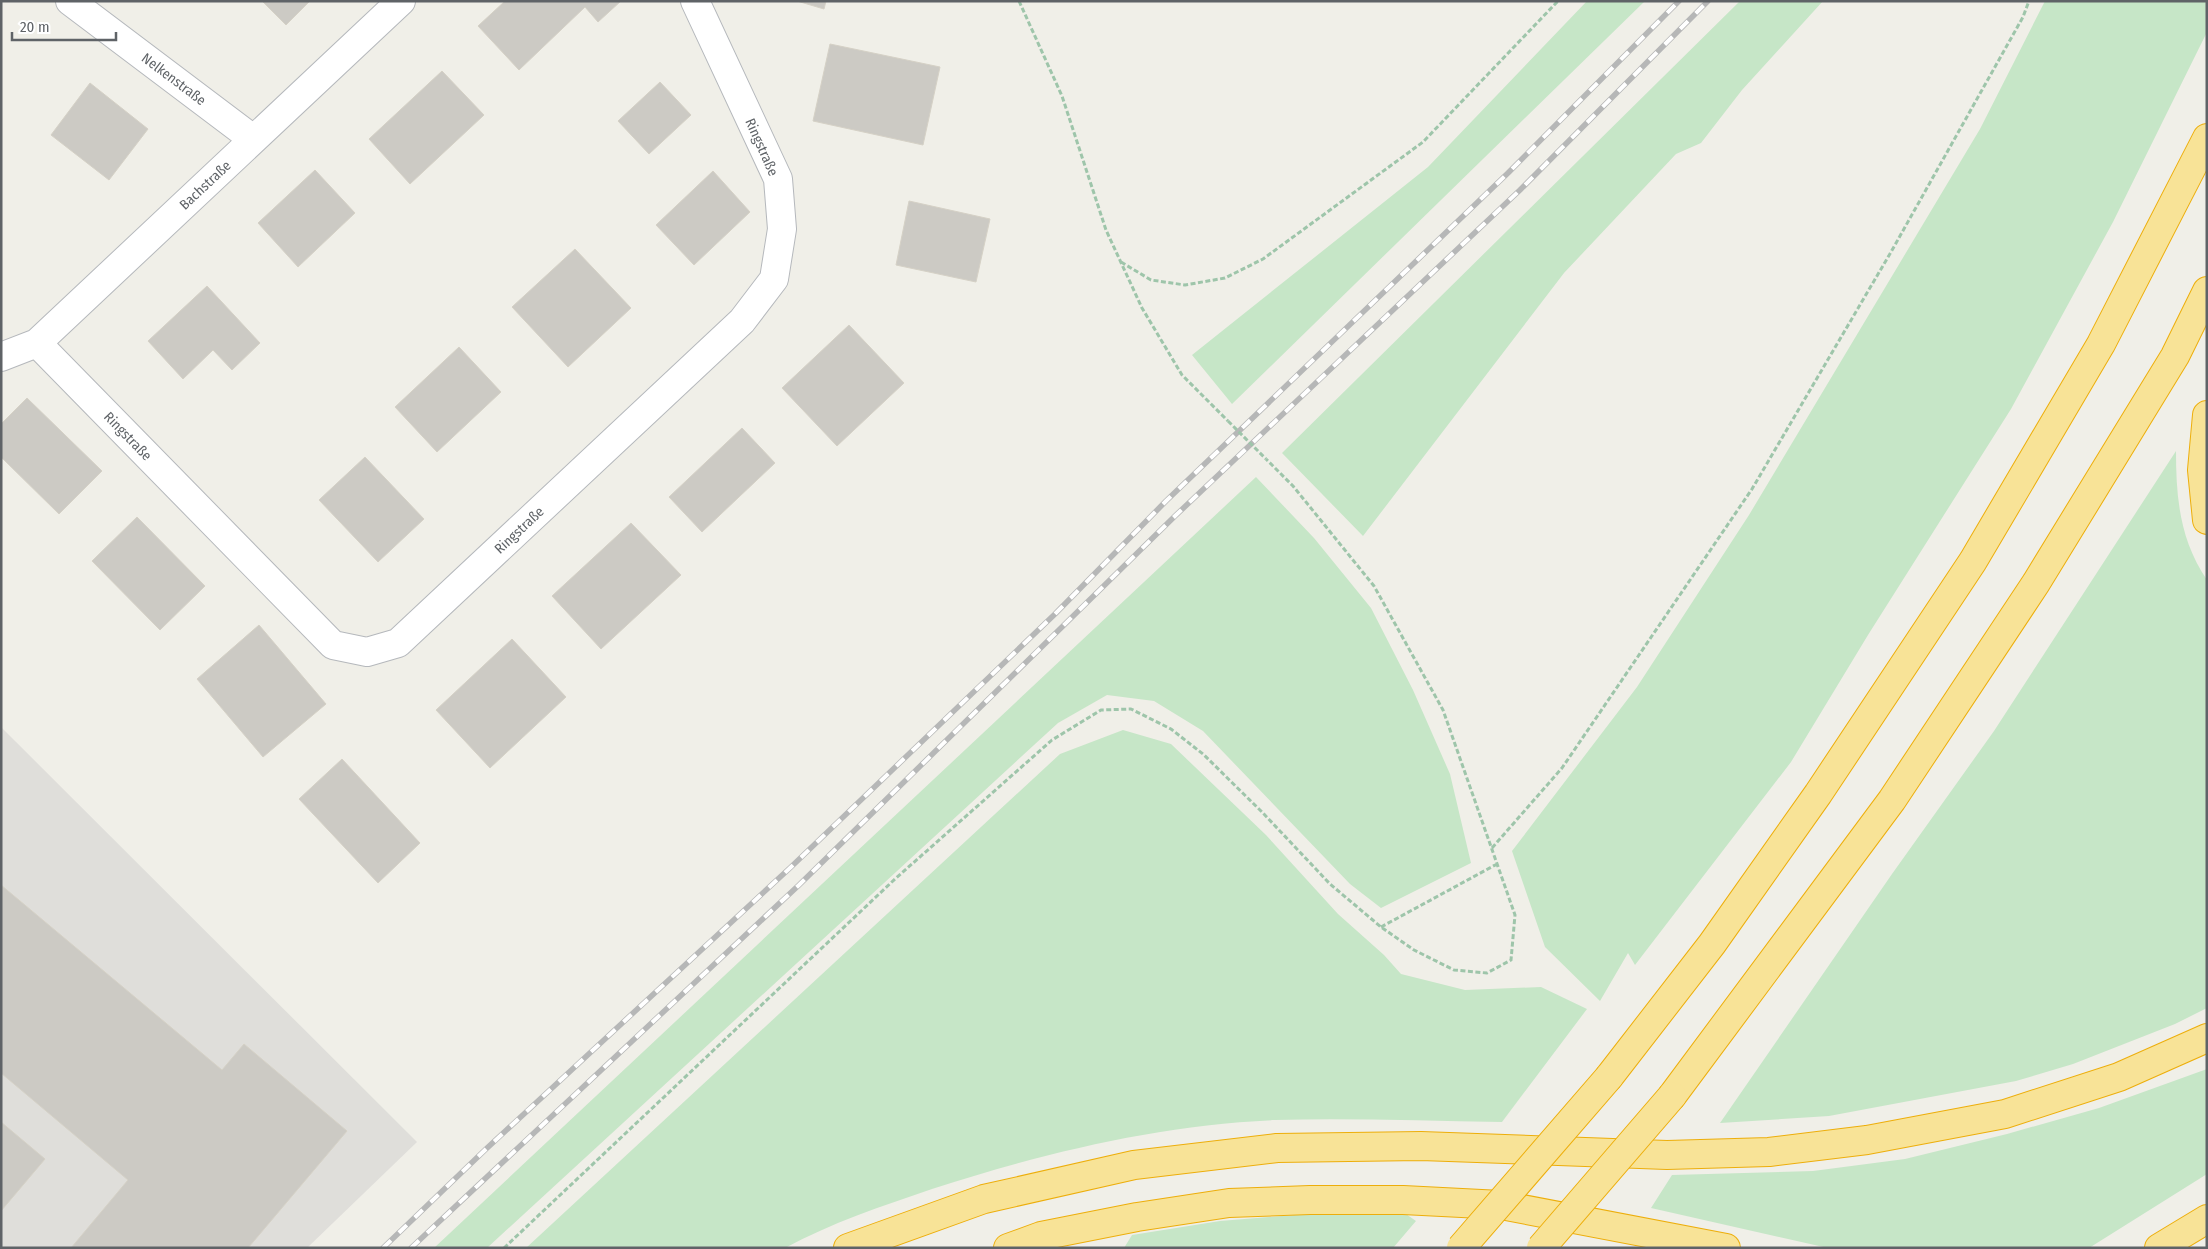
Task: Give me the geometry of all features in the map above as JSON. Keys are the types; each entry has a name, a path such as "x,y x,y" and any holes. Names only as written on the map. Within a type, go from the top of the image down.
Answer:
{"highway":[{"path":"1461,1248 1609,1077 1712,944 1818,794 1973,561 2101,344 2207,138"},
{"path":"1541,1248 1672,1096 1892,800 2014,615 2175,356 2207,291"},
{"path":"2207,415 2202,470 2207,520"},
{"path":"848,1248 881,1234 984,1199 1134,1165 1277,1148 1421,1146 1667,1155 1769,1152 1867,1140 2005,1114 2119,1077 2207,1038"},
{"path":"1008,1248 1041,1236 1137,1217 1228,1203 1310,1200 1402,1200 1501,1205 1726,1248"},
{"path":"2159,1248 2207,1219"}],"street":[{"name":"Nelkenstraße","path":"70,1 254,139"},
{"name":"Bachstraße","path":"1,356 37,342 401,1"},
{"name":"Ringstraße","path":"37,342 333,645 368,652 398,643 742,321 774,279 782,229 778,179 695,1"}],"path":[{"path":"504,1248 895,879 1052,740 1101,710 1131,709 1171,729 1203,754 1262,812 1330,884 1381,927 1414,950 1454,970 1487,973 1511,960 1515,915 1438,702 1374,586 1293,486 1182,375 1142,308 1106,230 1062,96 1019,1"},
{"path":"1121,262 1151,280 1185,285 1225,278 1263,259 1423,142 1558,1"},
{"path":"1492,848 1562,768 1752,489 1891,252 2023,17 2030,1"},
{"path":"1381,927 1498,864"}],"shaded area":[{"path":"1,727 417,1142 307,1248 1,1248"}],"green space":[{"path":"1587,1 1645,1 1232,404 1192,355 1428,167"},
{"path":"1740,1 1823,1 1742,90 1701,143 1676,154 1564,273 1363,536 1282,453"},
{"path":"2045,1 2207,1 2207,32 2113,222 2011,409 1868,635 1791,762 1635,965 1628,953 1600,1001 1545,947 1512,851 1637,687 1749,515 1980,129"},
{"path":"2176,451 2177,486 2181,518 2191,550 2207,580 2207,1008 2175,1024 2073,1064 2016,1081 1829,1116 1720,1123 1892,874 1994,731"},
{"path":"1256,477 1314,538 1371,608 1413,690 1450,774 1471,863 1381,908 1350,884 1203,731 1154,701 1107,695 1058,723 487,1248 434,1248"},
{"path":"1123,730 1171,744 1266,835 1338,914 1384,955 1401,974 1465,990 1541,987 1587,1009 1502,1122 1303,1119 1231,1123 1188,1128 1101,1143 974,1176 857,1215 785,1248 526,1248 1060,754"},
{"path":"2207,1069 2207,1174 2089,1248 1828,1248 1651,1208 1672,1175 1813,1171 1905,1159 2007,1134 2099,1108"},
{"path":"1403,1212 1416,1221 1393,1248 1124,1248 1132,1235 1220,1221 1307,1214"}],"building":[{"path":"262,1 310,1 286,25"},
{"path":"505,1 621,1 598,22 585,7 519,70 478,26"},
{"path":"797,1 826,1 824,9"},
{"path":"830,44 940,67 923,145 813,121"},
{"path":"442,71 484,115 410,184 369,139"},
{"path":"660,82 691,115 649,154 618,121"},
{"path":"90,83 148,129 109,180 51,135"},
{"path":"315,170 355,213 298,267 258,223"},
{"path":"713,171 750,212 694,265 656,225"},
{"path":"909,201 990,219 976,282 896,265"},
{"path":"575,249 631,308 568,367 512,307"},
{"path":"207,286 260,343 232,370 213,350 183,379 148,341"},
{"path":"849,325 904,383 837,446 782,388"},
{"path":"459,347 501,392 437,452 395,407"},
{"path":"27,398 102,471 59,514 1,457 1,424"},
{"path":"742,428 775,463 702,532 669,497"},
{"path":"365,457 424,519 378,562 319,500"},
{"path":"137,517 205,586 160,630 92,561"},
{"path":"631,523 681,575 601,649 552,596"},
{"path":"259,625 326,704 263,757 197,679"},
{"path":"512,639 566,697 490,768 436,710"},
{"path":"342,759 420,843 378,883 299,799"},
{"path":"1,885 222,1070 244,1044 347,1131 248,1248 71,1248 128,1180 1,1073"},
{"path":"1,1122 45,1159 1,1211"}],"railway":[{"path":"383,1248 486,1149 791,867 1055,614 1166,501 1508,173 1679,1"},
{"path":"411,1248 799,885 1175,516 1520,190 1708,1"}]}
